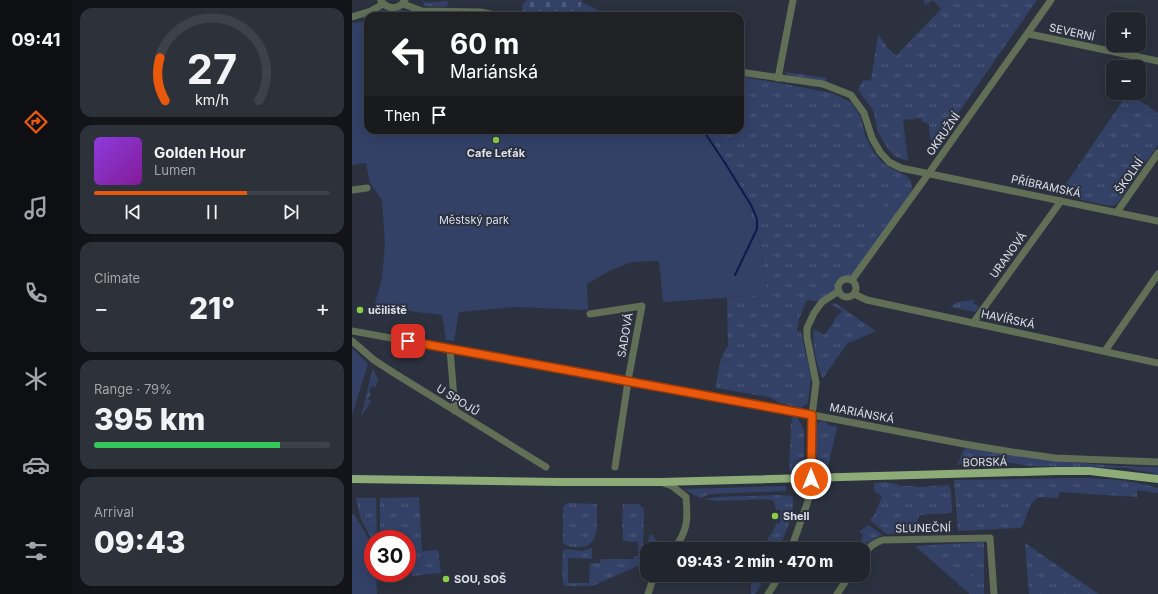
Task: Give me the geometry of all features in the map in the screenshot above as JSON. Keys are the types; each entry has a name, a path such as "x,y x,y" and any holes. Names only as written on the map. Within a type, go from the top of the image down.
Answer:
{"main road":[{"name":"BORSKÁ","path":"352,479 661,482 1056,471 1103,472 1158,479"}],"street":[{"path":"778,78 793,0"},
{"name":"OKRUŽNÍ","path":"793,542 808,501 811,479 812,415 816,383 807,337 807,328 814,313 822,302 839,291 839,285 842,281 847,278 852,280 1052,0"},
{"path":"368,12 382,2 388,7 393,8 398,7 404,2 422,11 480,12"},
{"path":"352,17 364,13"},
{"name":"SEVERNÍ","path":"1029,34 1158,61"},
{"name":"PŘÍBRAMSKÁ","path":"744,73 823,84 851,95 864,113 872,138 877,147 889,162 900,168 1158,221"},
{"name":"ŠKOLNÍ","path":"1117,212 1158,153"},
{"path":"352,190 367,188"},
{"name":"URANOVÁ","path":"973,323 1061,201"},
{"path":"1105,351 1158,274"},
{"path":"839,291 844,296 851,296 854,294 857,288 855,282 852,280"},
{"name":"HAVÍŘSKÁ","path":"854,294 867,300 1158,363"},
{"name":"SADOVÁ","path":"590,314 642,306 614,467"},
{"name":"MARIÁNSKÁ","path":"352,331 628,380 964,444 1055,458 1158,462"},
{"name":"U SPOJŮ","path":"352,341 374,360 546,467"},
{"path":"450,348 455,411"},
{"path":"661,482 672,486 686,497 688,518 683,537 679,542"},
{"name":"SLUNEČNÍ","path":"870,546 876,542 883,540 990,538 994,594"},
{"path":"648,594 652,582"},
{"path":"768,594 776,582"},
{"path":"837,594 845,582"}],"green space":[{"path":"423,0 427,3 447,1 449,3 446,7 424,6"},
{"path":"527,0 582,0 578,12 522,12 523,4"},
{"path":"923,0 933,0 926,5"},
{"path":"933,0 1037,0 940,139 930,140 929,124 923,122 921,118 903,120 908,161 896,157 888,149 878,132 873,110 858,90 863,80 871,81 878,34 887,47 896,56 941,9"},
{"path":"582,2 601,12 578,12"},
{"path":"399,9 408,12 377,12 382,10 391,11"},
{"name":"Městský park","path":"364,22 364,134 708,134 744,197 760,243 767,295 663,302 659,261 632,262 609,271 587,284 588,310 515,307 459,312 454,341 446,340 442,315 374,307 382,278 385,244 382,200 370,183 366,163 352,165 352,23"},
{"path":"784,72 827,78 825,82 790,77"},
{"path":"744,77 832,93 851,102 861,117 865,135 874,153 885,165 905,175 911,181 912,190 852,280 842,281 839,291 822,302 807,300 799,319 797,331 801,332 811,377 808,403 801,408 780,403 769,397 716,388 721,360 728,346 727,298 767,295 760,243 744,197 708,134 744,134"},
{"path":"1123,100 1138,100 1158,113 1158,145 1115,205 1110,206 1078,199 1079,190 1071,189 1070,197 1059,194"},
{"path":"881,203 887,208 872,226 867,221 870,216 864,212 872,204 877,207"},
{"path":"975,301 973,303 979,307 976,312 950,307 958,302"},
{"path":"835,303 876,331 847,344 823,378 815,354 813,334 814,329 824,335 831,327 838,314 839,315 842,311 831,304"},
{"path":"352,348 368,364 352,415"},
{"path":"373,368 378,381 375,387 372,386 369,389 371,393 368,399 371,401 361,417"},
{"path":"793,416 798,418 804,431 804,460 803,465 798,470 790,473 791,425"},
{"path":"820,421 827,422 827,425 837,427 828,467 822,466 816,456 815,427"},
{"path":"965,448 1085,463 1134,467 1158,467 1158,474 1126,468 1030,466 993,460 968,462 957,465"},
{"path":"1076,478 1128,481 1158,488 1158,493 1137,490 1137,497 1060,492 1058,498 1038,497 1031,504 1023,525 1020,528 958,531 954,480"},
{"path":"885,482 900,486 919,487 948,485 951,489 952,512 919,515 917,520 919,533 886,534 870,520 875,514 882,496 874,491 874,483"},
{"path":"786,486 785,491 710,494 700,498 683,489"},
{"path":"792,496 793,508 782,542 766,542 776,523 780,523 780,510 776,510 774,501 768,499 714,501 704,499 718,497"},
{"path":"419,497 422,551 438,550 441,573 416,576 416,530 380,530 380,498"},
{"path":"356,498 376,498 377,530 367,530 360,517"},
{"path":"567,503 597,504 596,532 591,543 586,546 572,547 563,543 563,507"},
{"path":"623,504 639,504 644,509 643,542 640,542 640,565 592,586 564,586 562,572 563,551 566,549 582,551 592,548 592,559 568,558 568,583 589,583 590,563 600,563 601,559 634,559 635,556 638,556 638,542 623,541"},
{"path":"352,514 354,514 364,531 364,582 376,582 377,594 352,594"},
{"path":"868,525 883,535 868,542 862,542 861,539 863,534 859,532"},
{"path":"651,534 658,542 649,542 649,536"},
{"path":"984,542 984,594 970,594 915,546"},
{"path":"1025,543 1099,594 1029,594"},
{"path":"961,560 970,560 971,577 962,577"},
{"path":"751,582 763,582 755,594 751,594"}],"waterway":[{"path":"706,134 751,205 757,219 757,229 735,275"}],"place":[{"name":"Cafe Leťák","path":"496,140"},
{"name":"učiliště","path":"360,310"},
{"name":"Shell","path":"775,516"},
{"name":"SOU, SOŠ","path":"446,579"}],"route":[{"path":"408,341 812,415 811,479"}]}
